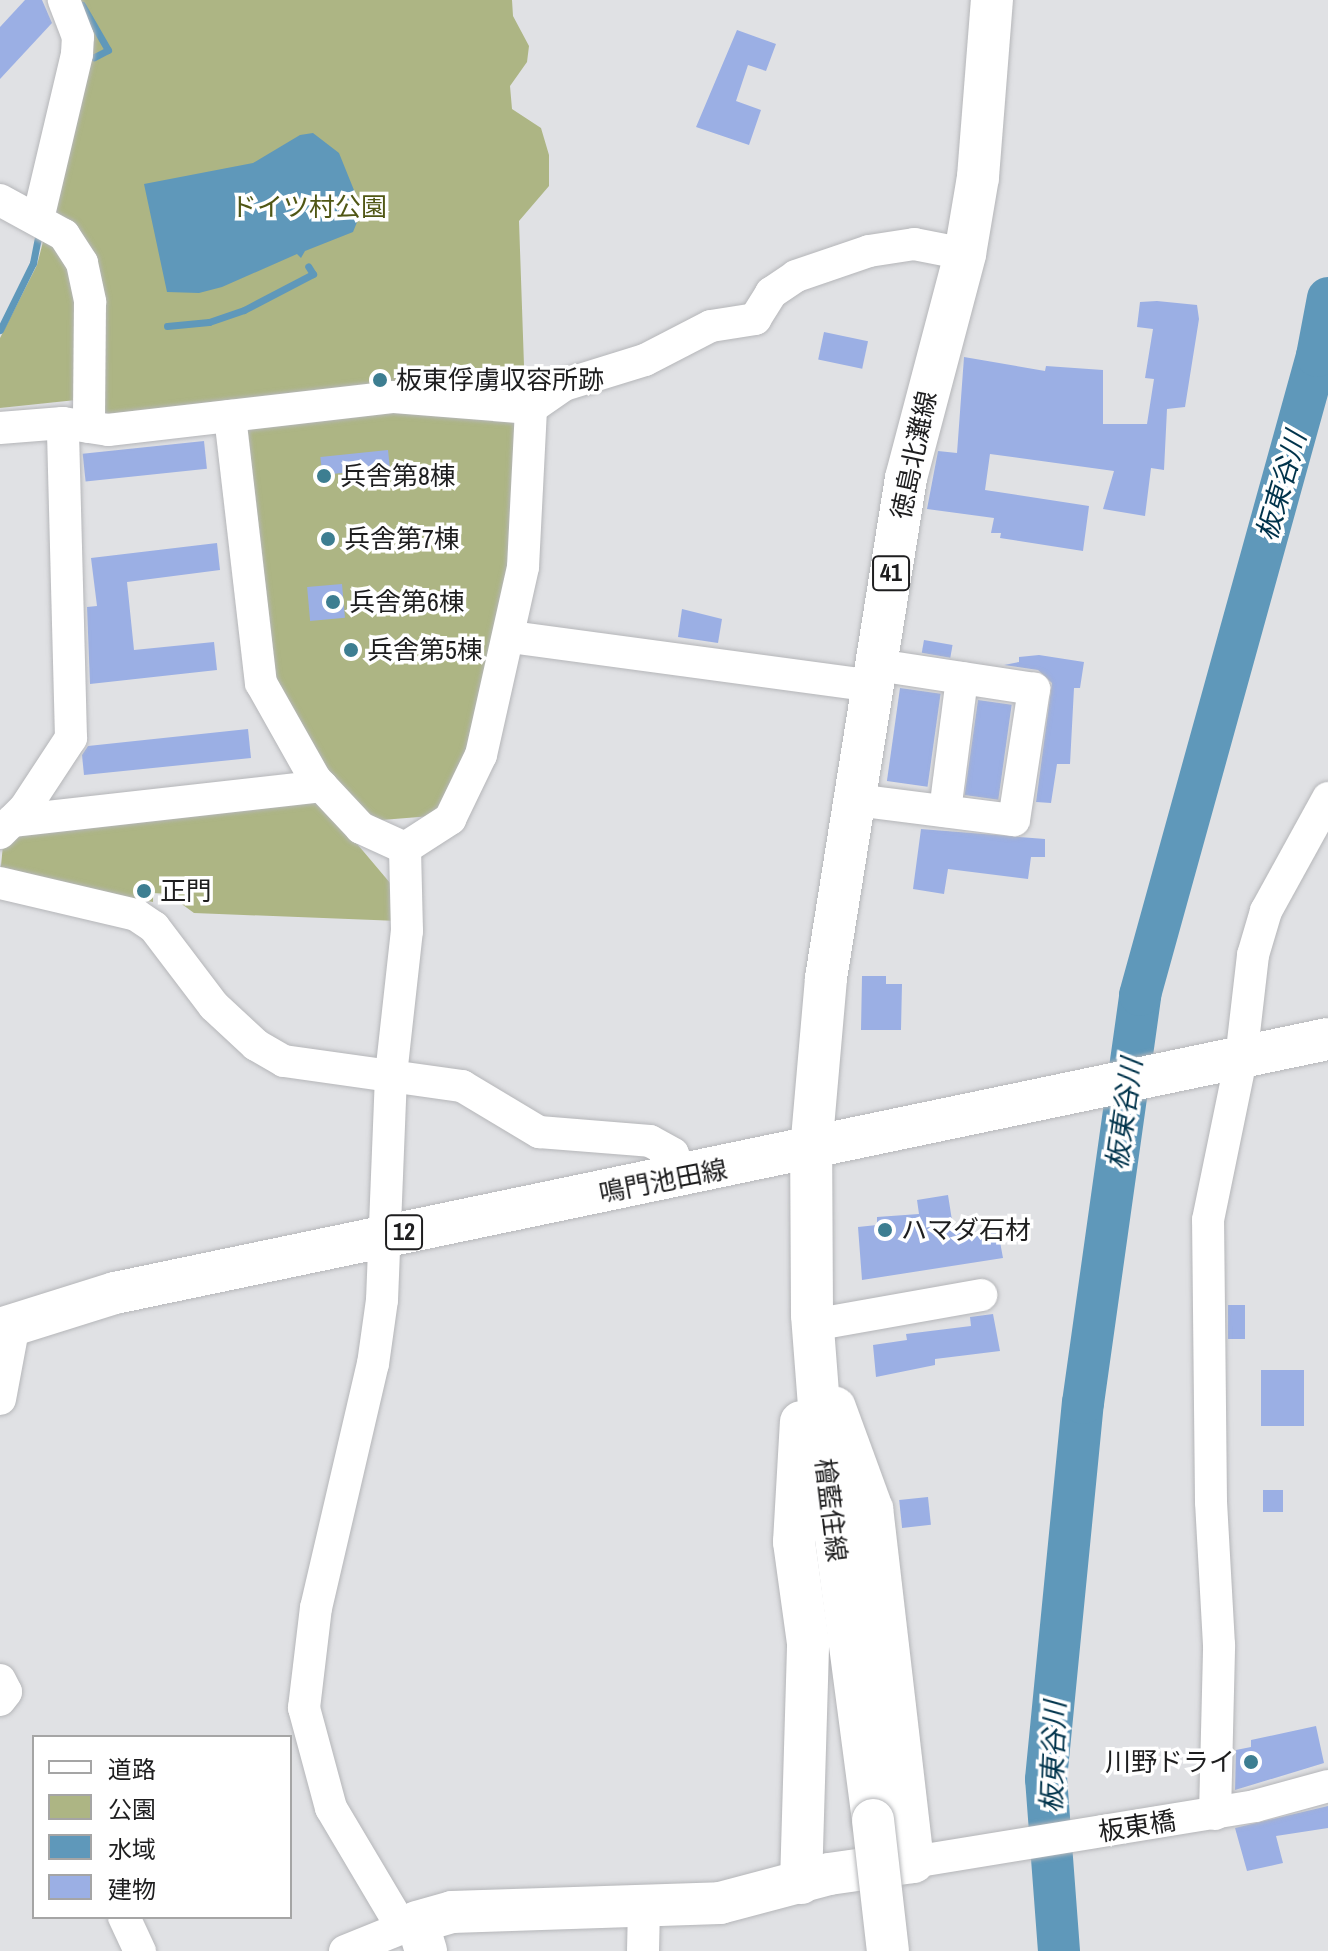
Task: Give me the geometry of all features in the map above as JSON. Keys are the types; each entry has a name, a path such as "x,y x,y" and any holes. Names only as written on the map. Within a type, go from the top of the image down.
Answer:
{"main road":[{"name":"徳島北灘線","path":"811,1150 826,978 906,478 965,254 978,177 992,0"},
{"name":"鳴門池田線","path":"7,1327 115,1293 382,1236 681,1178 1328,1039"},
{"name":"檜藍住線","path":"811,1150 814,1340 830,1513 888,1951"},
{"path":"415,1933 505,1908 644,1908 720,1903 801,1883 924,1860 872,1509 814,1340"},
{"path":"801,1883 808,1643 794,1542 800,1429 814,1340"}],"street":[{"path":"38,219 77,54 78,37 64,0"},
{"path":"0,200 64,235 82,263 90,302 76,425 71,738 6,827"},
{"path":"0,428 76,425 108,430 408,396 531,408 564,385 645,360 711,326 755,319 771,293 796,276 869,251 914,244 965,254"},
{"path":"405,848 450,819 471,781 511,637 510,614 529,526 531,408"},
{"path":"230,416 261,683 322,786 361,828 405,848"},
{"path":"511,637 875,675 962,678 1034,689 1014,820 855,800"},
{"path":"945,811 962,678"},
{"path":"6,827 322,786"},
{"path":"1206,1815 1219,1645 1209,1458 1208,1220 1230,1061 1253,955 1266,911 1328,798"},
{"path":"345,1951 415,1933 331,1808 304,1708 316,1608 373,1364 382,1300 382,1236 391,1075 407,931 405,848"},
{"path":"0,883 136,915 154,927 214,1006 256,1045 284,1061 462,1086 539,1132 650,1141 673,1154 681,1178"},
{"path":"814,1340 981,1295"},
{"path":"0,1399 7,1327"},
{"path":"0,1680 6,1692 0,1700"},
{"name":"板東橋","path":"924,1860 1206,1815 1328,1786"},
{"path":"643,1951 644,1908"},
{"path":"125,1919 140,1951"}],"green space":[{"name":"ドイツ村公園","path":"71,0 512,0 513,16 529,46 527,62 510,86 512,109 541,128 549,155 549,186 519,221 524,365 503,641 444,815 369,821 320,764 275,682 241,402 107,414 76,400 0,408 0,338 37,265 51,211"},
{"path":"290,796 319,803 331,813 396,890 399,921 194,913 168,894 153,893 153,902 0,876 4,835"}],"water":[{"path":"313,133 339,153 362,210 353,232 305,251 301,258 297,254 222,287 199,293 167,292 144,184 253,163 300,135"}],"building":[{"path":"25,0 42,0 52,23 0,79 0,27"},
{"path":"737,30 776,44 766,71 748,65 736,101 761,110 749,145 696,127"},
{"path":"1140,302 1197,305 1199,319 1185,407 1167,409 1164,470 1151,468 1145,516 1103,509 1114,471 990,454 985,490 1089,506 1083,551 1000,538 1001,533 991,533 994,518 927,509 938,451 957,453 964,357 1045,371 1046,366 1103,370 1103,424 1147,424 1154,379 1145,378 1153,329 1137,327"},
{"path":"824,332 868,341 862,369 818,359"},
{"path":"204,441 207,469 86,482 83,454"},
{"path":"388,450 390,468 322,475 320,457"},
{"path":"217,543 220,570 127,582 134,650 214,642 217,670 90,684 87,607 97,606 91,558"},
{"path":"342,584 345,618 310,621 307,587"},
{"path":"682,609 722,619 718,643 678,637"},
{"path":"924,640 953,645 950,658 922,653"},
{"path":"1039,655 1084,662 1080,688 1074,688 1070,764 1057,764 1051,803 1036,802 1052,683 1038,670 1004,665 1019,662 1019,657"},
{"path":"900,688 941,694 928,787 887,781"},
{"path":"978,700 1012,705 998,800 965,795"},
{"path":"248,729 251,758 84,775 82,755 88,746"},
{"path":"921,829 1045,839 1045,857 1031,857 1028,879 948,869 944,894 913,889"},
{"path":"862,976 886,976 886,984 902,984 901,1030 861,1030"},
{"path":"948,1195 954,1233 998,1231 1003,1258 862,1280 858,1227 877,1225 877,1217 919,1214 917,1200"},
{"path":"1228,1305 1245,1305 1245,1339 1228,1339"},
{"path":"993,1314 1000,1351 935,1359 935,1365 876,1377 873,1345 907,1340 906,1334 971,1326 970,1317"},
{"path":"1261,1370 1304,1370 1304,1426 1261,1426"},
{"path":"1263,1490 1283,1490 1283,1512 1263,1512"},
{"path":"928,1497 931,1525 902,1528 899,1500"},
{"path":"1316,1726 1324,1763 1235,1790 1236,1750 1251,1747 1251,1740"},
{"path":"1328,1806 1328,1828 1276,1836 1283,1863 1247,1871 1235,1828"}],"waterway":[{"path":"82,5 108,50 94,57"},
{"path":"0,330 33,263 38,238"},
{"path":"167,326 209,322 244,310 313,274 308,266"},
{"name":"板東谷川","path":"1059,1951 1046,1779 1083,1403 1140,995 1317,356 1328,298"}],"place":[{"name":"板東俘虜収容所跡","path":"380,380"},
{"name":"兵舎第8棟","path":"324,476"},
{"name":"兵舎第7棟","path":"328,539"},
{"name":"兵舎第6棟","path":"333,602"},
{"name":"兵舎第5棟","path":"351,650"},
{"name":"正門","path":"144,891"},
{"name":"ハマダ石材","path":"885,1230"},
{"name":"川野ドライ","path":"1251,1762"}]}
